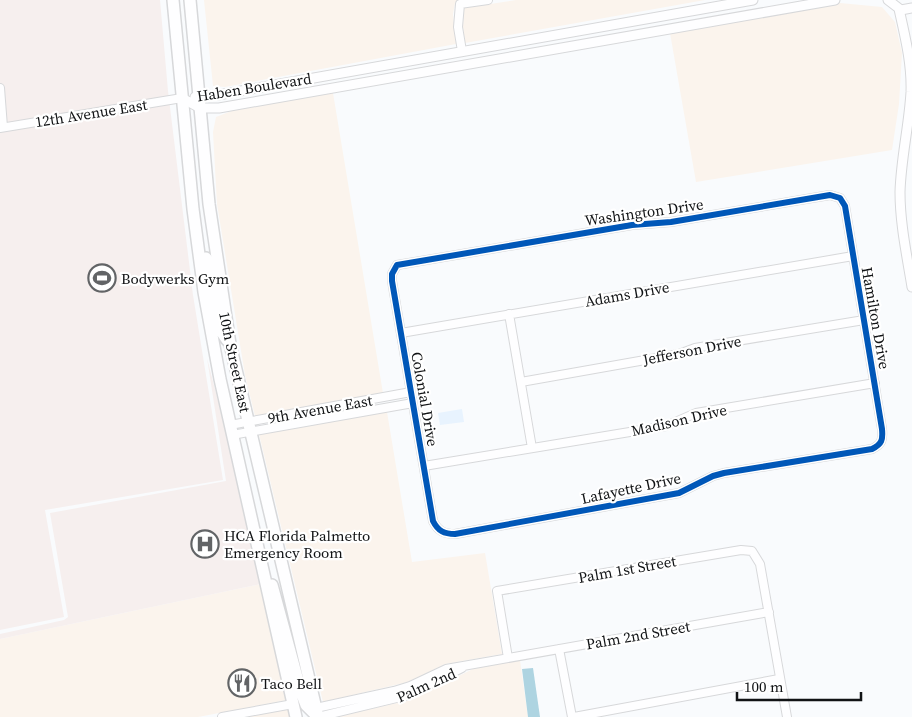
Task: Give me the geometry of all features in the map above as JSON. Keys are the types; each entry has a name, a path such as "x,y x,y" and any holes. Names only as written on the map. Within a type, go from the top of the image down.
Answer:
{"main road":[{"name":"10th Street East","path":"173,0 197,245 211,335 296,717"},
{"name":"10th Street East","path":"190,0 214,243 230,344 317,714"},
{"path":"197,245 205,256 219,328 230,344"},
{"path":"258,549 276,598 301,692 306,705 317,714"},
{"path":"293,704 305,717"}],"street":[{"path":"462,51 458,27 460,4 488,0"},
{"name":"Haben Boulevard","path":"199,102 462,51 752,0"},
{"name":"Haben Boulevard","path":"182,98 219,108 835,0"},
{"path":"888,0 899,9 911,68 911,92 902,152 900,193 902,225 912,287"},
{"path":"899,9 912,8"},
{"path":"698,9 700,23"},
{"path":"0,88 2,128"},
{"name":"12th Avenue East","path":"2,128 182,98"},
{"name":"Washington Drive","path":"394,268 402,264 622,227 671,222 830,196 840,198"},
{"name":"Hamilton Drive","path":"840,198 845,206 882,429 881,444"},
{"name":"Adams Drive","path":"401,333 853,256"},
{"name":"Colonial Drive","path":"394,268 392,281 433,521 442,532"},
{"path":"509,314 532,448"},
{"name":"Jefferson Drive","path":"521,382 679,354 695,348 864,320"},
{"name":"Madison Drive","path":"424,466 666,426 696,413 874,383"},
{"name":"9th Avenue East","path":"249,427 411,392"},
{"name":"9th Avenue East","path":"231,430 413,403"},
{"name":"Lafayette Drive","path":"442,532 455,534 679,493 719,474 872,449 881,444"},
{"name":"Palm 1st Street","path":"508,658 497,591 741,550 752,551 756,555 769,612"},
{"path":"769,612 786,717"},
{"name":"Palm 2nd Street","path":"508,658 769,612"},
{"path":"559,649 573,717 779,680"},
{"name":"Palm 2nd","path":"317,714 409,696 475,663 508,658"},
{"path":"222,717 293,704"}],"shaded area":[{"path":"0,0 160,0 168,91 193,295 223,480 45,510 64,617 0,630"},
{"path":"204,0 460,0 455,3 453,14 456,44 225,87 213,86"},
{"path":"516,0 705,0 465,43 463,27 464,8"},
{"path":"840,3 882,7 895,22 902,53 899,104 892,150 696,182 670,33"},
{"path":"333,93 383,393 255,416 245,375 217,204 213,132 216,117 234,110"},
{"path":"207,358 261,584 0,639 0,634 64,620 68,617 50,513 226,481"},
{"path":"462,409 464,422 440,425 438,413"},
{"path":"387,412 412,562 485,553 502,654 445,664 408,682 323,702 259,434"},
{"path":"261,584 287,700 198,717 0,717 0,639"},
{"path":"520,660 528,717 336,717 410,700 477,667"},
{"path":"289,709 291,717 245,717"}],"water":[{"path":"533,668 540,717 528,717 522,669"}],"cycle path":[{"path":"830,195 840,198 845,206 882,429 882,439 878,445 872,449 724,473 713,476 679,493 455,534 439,530 433,521 392,281 392,274 397,265 632,225 671,222 830,195"}],"place":[{"name":"Bodywerks Gym","path":"102,278"},
{"name":"HCA Florida Palmetto Emergency Room","path":"205,544"},
{"name":"Taco Bell","path":"242,683"}]}
